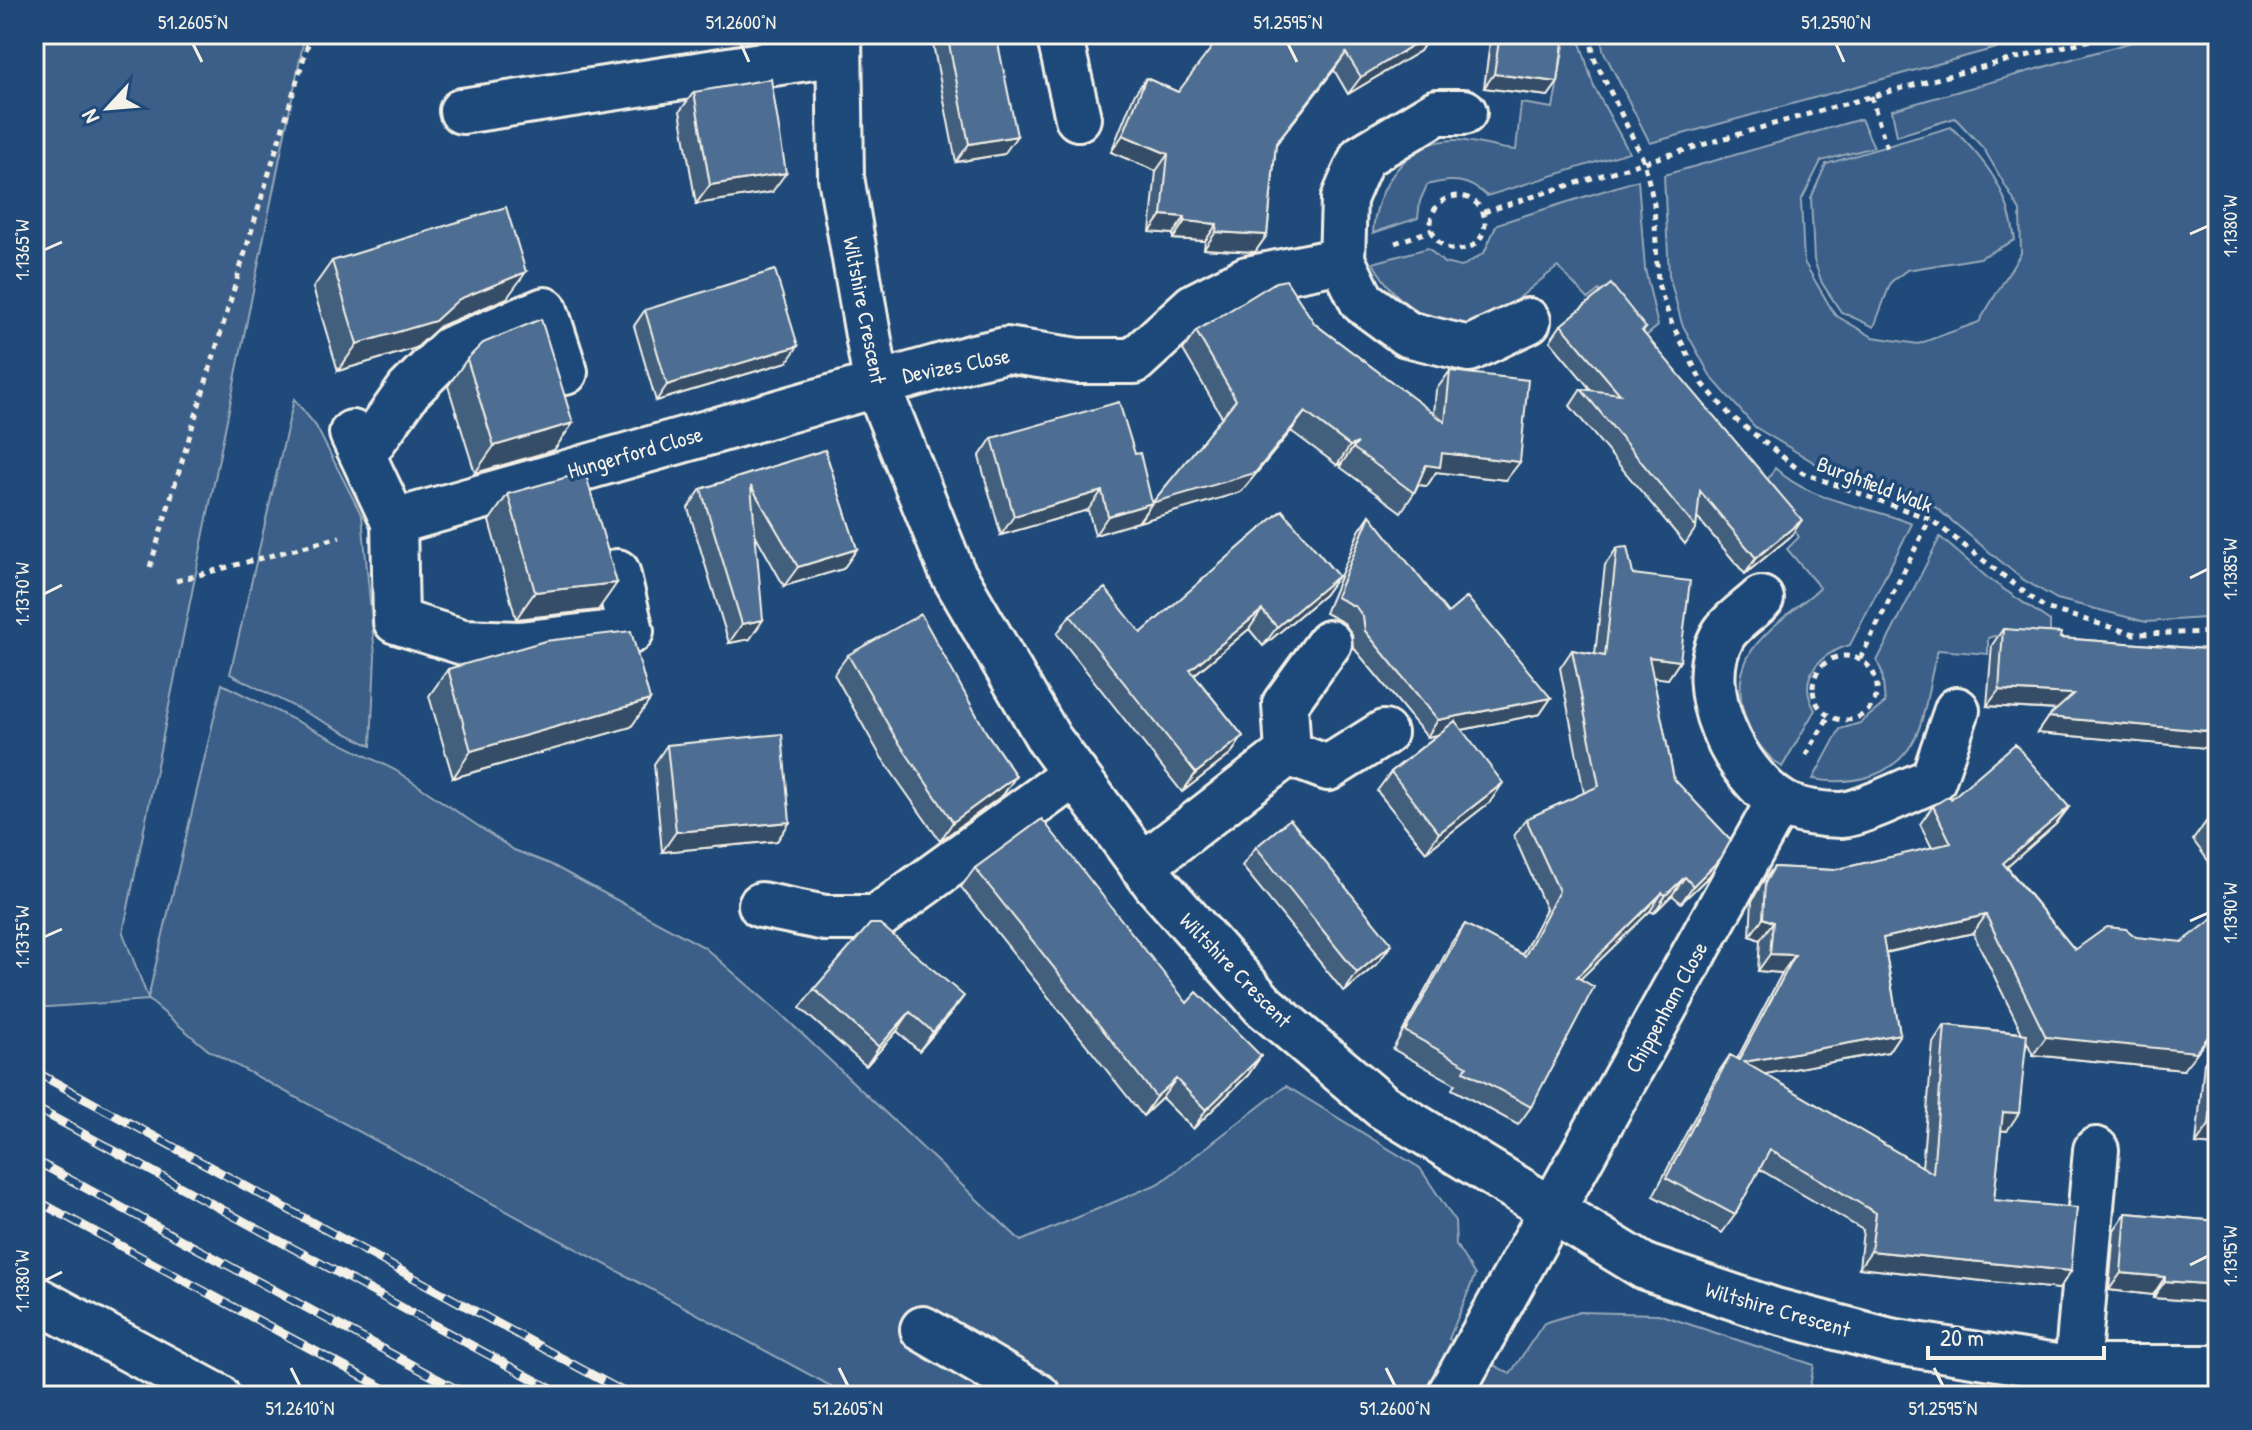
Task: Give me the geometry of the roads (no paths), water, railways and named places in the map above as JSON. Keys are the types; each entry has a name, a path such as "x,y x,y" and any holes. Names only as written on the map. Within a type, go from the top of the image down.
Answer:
{"street":[{"path":"1059,34 1078,118"},
{"path":"462,111 839,44"},
{"name":"Wiltshire Crescent","path":"839,44 841,177 876,382 952,572 1049,739 1142,866 1264,1006 1382,1106 1553,1214 1645,1267 1775,1311 1890,1341 2077,1368 2218,1368"},
{"path":"1464,112 1437,112 1362,157 1344,199 1342,260 1362,301 1407,334 1469,349 1528,321"},
{"name":"Devizes Close","path":"876,382 1006,350 1078,361 1134,361 1194,306 1247,279 1342,260"},
{"path":"565,372 545,310 450,349 357,444 394,522 396,621 463,642 519,644 631,631 617,572"},
{"name":"Hungerford Close","path":"394,522 876,382"},
{"path":"1761,599 1722,637 1714,669 1717,714 1736,758 1779,801 1793,808 1844,815 1933,780 1957,710"},
{"path":"1288,753 1285,704 1329,643"},
{"path":"1288,753 1328,768 1384,733"},
{"path":"1142,866 1288,753"},
{"path":"761,905 825,918 876,918 1075,774"},
{"name":"Chippenham Close","path":"1449,1396 1553,1214 1779,801"},
{"path":"2077,1368 2096,1150"},
{"path":"34,1298 217,1396"},
{"path":"923,1329 1038,1396"}],"railway":[{"path":"34,1071 631,1396"},
{"path":"34,1107 564,1396"},
{"path":"34,1160 469,1396"},
{"path":"34,1199 398,1396"}]}
